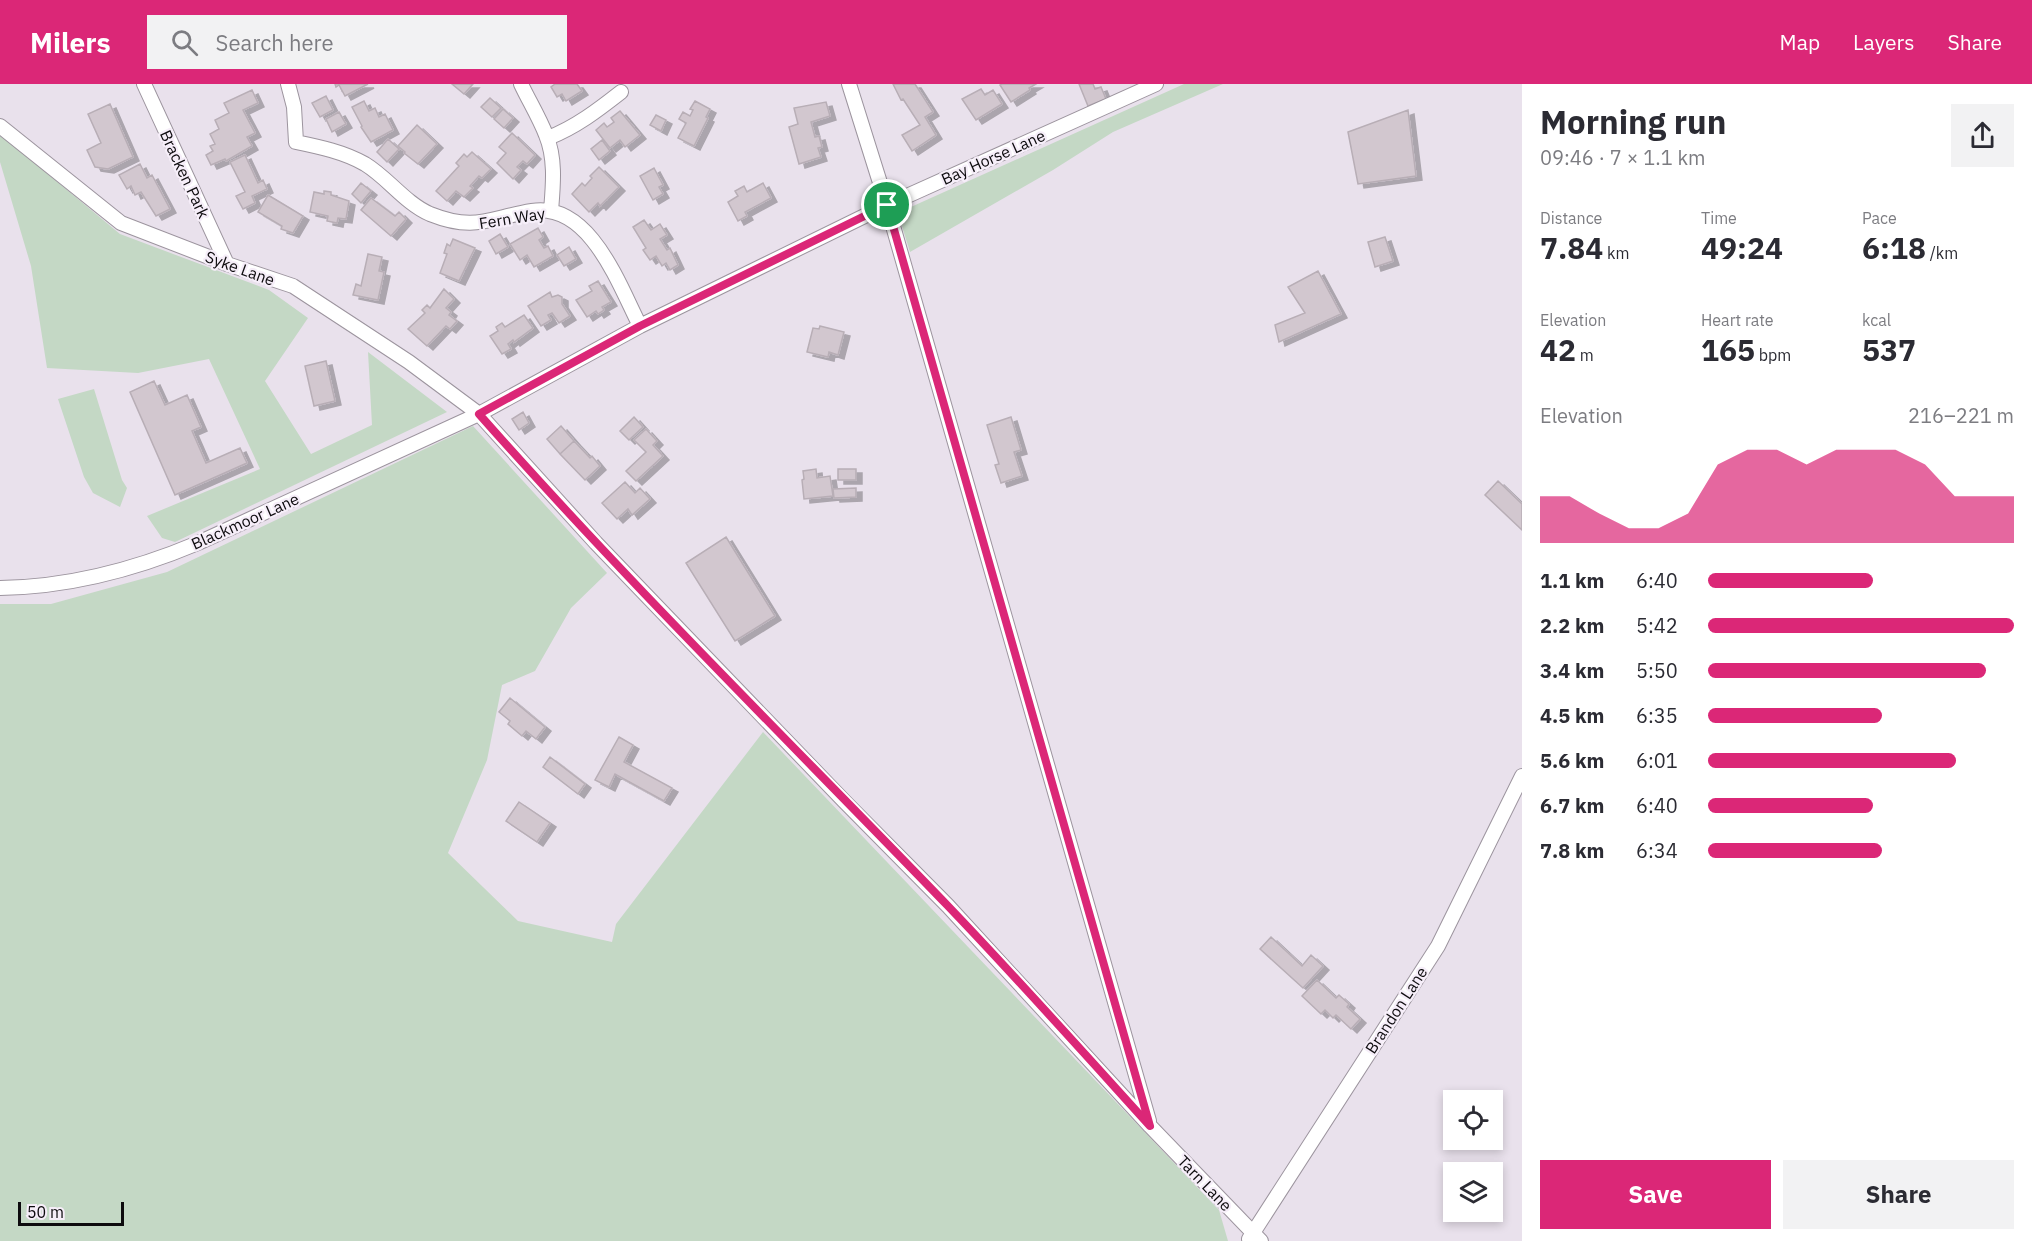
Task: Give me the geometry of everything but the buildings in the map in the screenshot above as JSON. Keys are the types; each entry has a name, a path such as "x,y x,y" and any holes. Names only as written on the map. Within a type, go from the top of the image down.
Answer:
{"street":[{"name":"Bracken Park","path":"144,84 226,264"},
{"name":"Fern Way","path":"288,84 294,107 296,142 326,148 366,165 427,212 449,221 475,224 533,211 551,211 568,218 583,230 604,255 640,326"},
{"path":"521,84 548,138 553,182 551,211"},
{"path":"849,84 887,205 1150,1126"},
{"name":"Bay Horse Lane","path":"479,414 640,326 887,205 1156,84"},
{"path":"548,138 584,120 621,92"},
{"name":"Syke Lane","path":"0,126 121,223 226,264 293,286 409,362 479,414 604,551 948,906 1150,1126"},
{"name":"Blackmoor Lane","path":"0,588 34,588 73,582 111,574 165,556 479,414"},
{"name":"Brandon Lane","path":"1253,1238 1438,946 1522,776"},
{"name":"Tarn Lane","path":"1150,1126 1253,1238"}],"green space":[{"path":"1184,84 1223,84 1113,132 1053,170 910,252 900,220 902,211"},
{"path":"0,134 120,234 269,290 308,318 265,381 311,454 372,425 368,352 447,412 175,542 162,538 147,516 260,469 209,359 138,373 47,368 31,266 0,162"},
{"path":"94,389 122,480 127,488 120,507 93,493 84,477 58,399"},
{"path":"473,426 607,573 571,608 535,671 502,685 487,760 448,853 518,921 612,942 616,924 763,732 1219,1210 1228,1241 0,1241 0,604 51,604 167,572"}],"route":[{"path":"887,205 1150,1126 948,906 596,543 479,414 640,326 887,205"}]}
